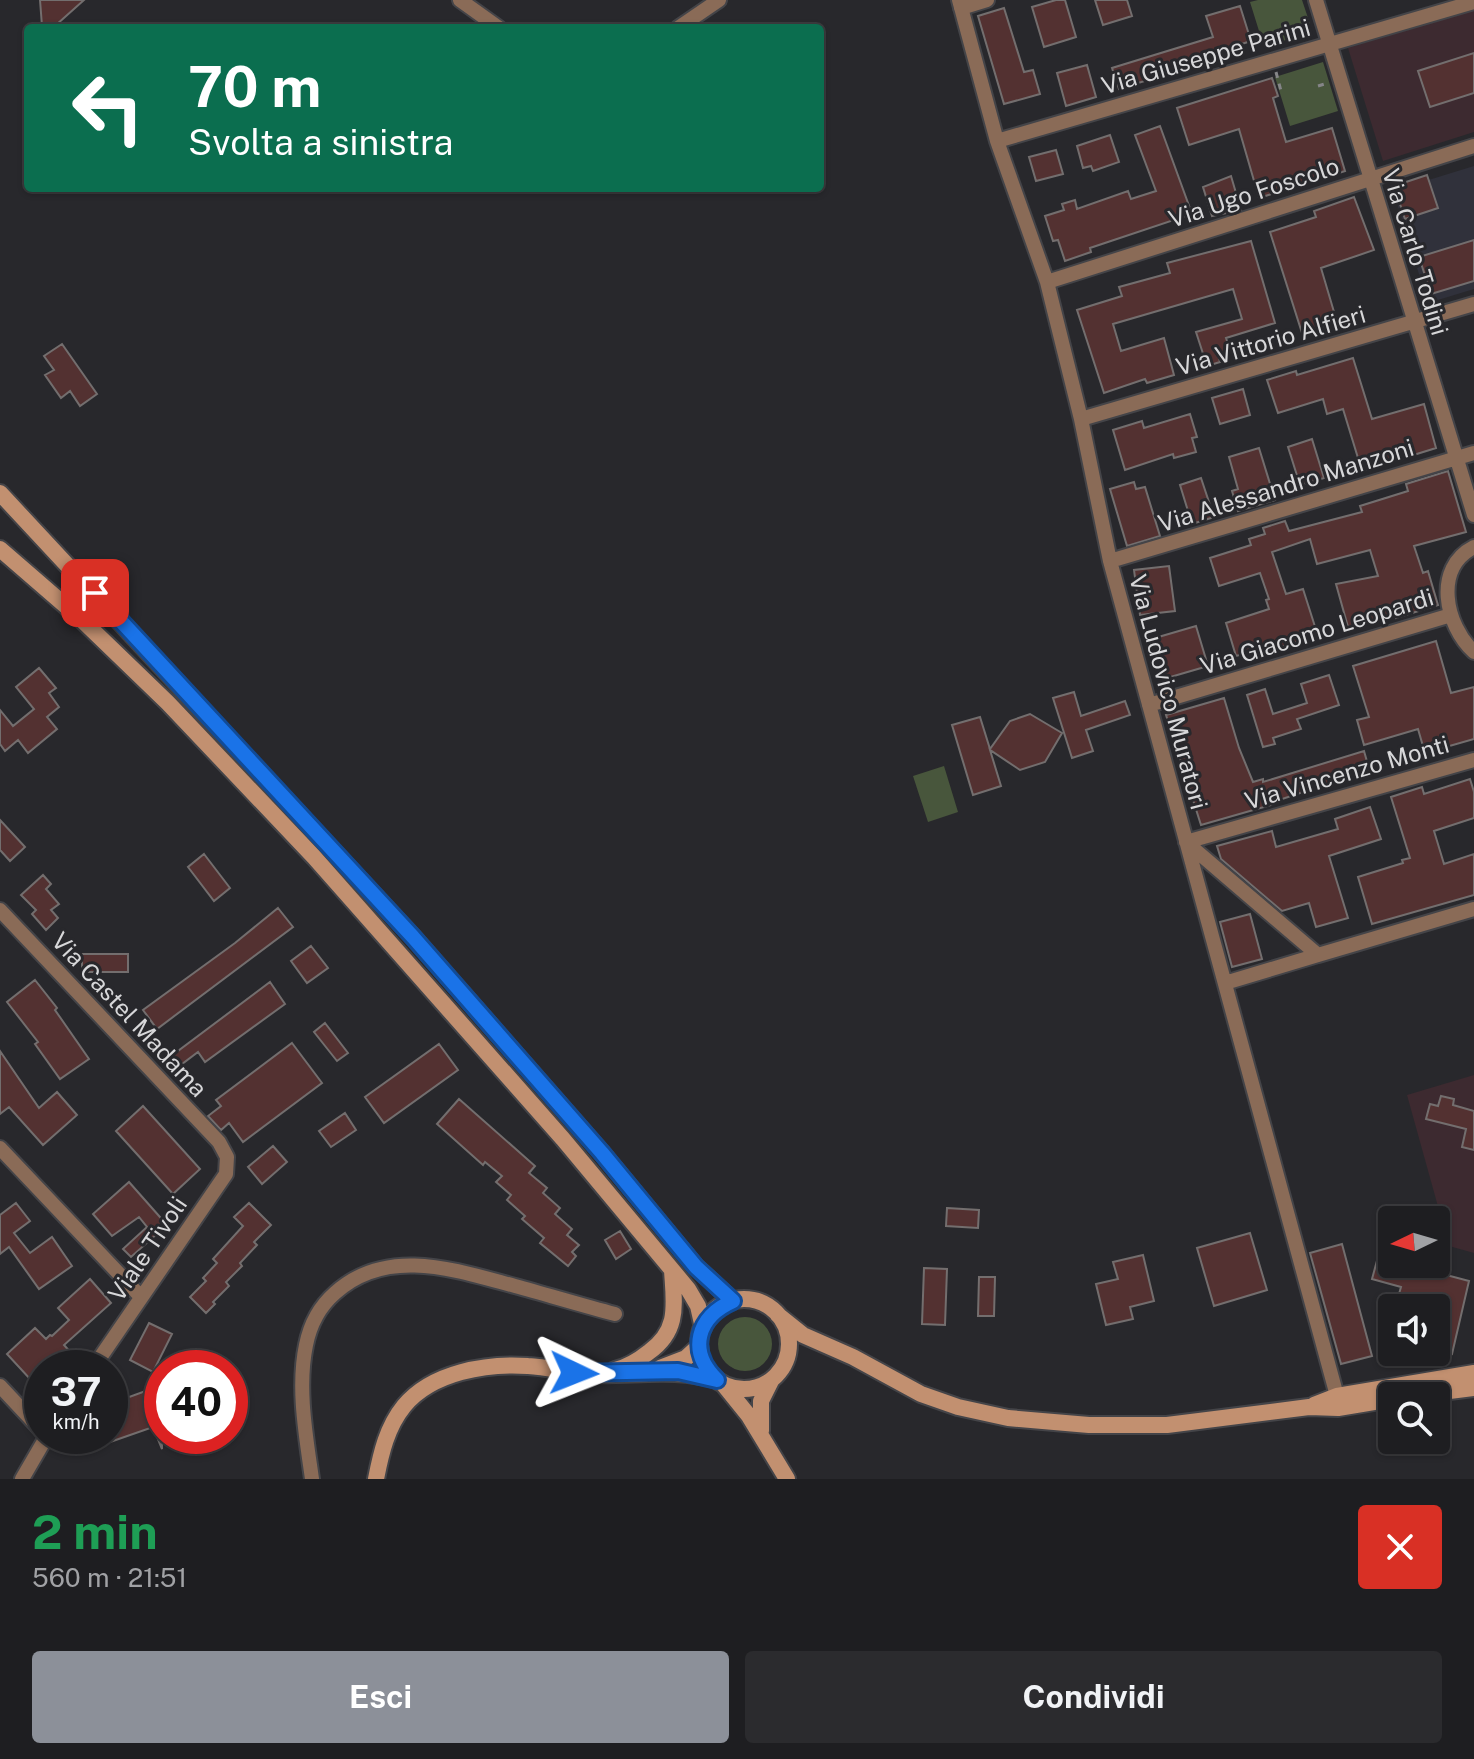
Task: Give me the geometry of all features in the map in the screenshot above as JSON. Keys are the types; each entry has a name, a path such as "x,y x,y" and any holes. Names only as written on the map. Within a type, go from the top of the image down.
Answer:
{"main road":[{"path":"0,493 413,937 602,1153 696,1267 733,1301"},
{"path":"0,549 110,646 201,736 304,846 533,1104 672,1270 695,1300 703,1328"},
{"path":"590,1374 620,1369 663,1342 670,1330 674,1311 672,1270"},
{"path":"787,1479 739,1401 702,1359 699,1346 708,1318 719,1307 733,1301 758,1302 803,1335 942,1402 987,1415 1089,1425 1148,1426 1378,1401"},
{"path":"778,1315 788,1336 786,1361"},
{"path":"644,1374 686,1358 699,1346"},
{"path":"761,1434 760,1407 772,1380 786,1361 794,1353 804,1350 840,1352"},
{"path":"376,1479 390,1429 406,1404 460,1371 499,1365 590,1374 678,1371 748,1389 772,1380"},
{"path":"1309,1407 1337,1396 1474,1373"},
{"path":"1450,1391 1474,1388"}],"street":[{"path":"460,0 493,24"},
{"path":"684,24 719,0"},
{"path":"960,4 987,0"},
{"name":"Via Carlo Todini","path":"1316,0 1474,515"},
{"name":"Via Giuseppe Parini","path":"997,141 1474,2"},
{"name":"Via Ludovico Muratori","path":"960,4 997,141 1047,282 1081,419 1110,561 1337,1396"},
{"name":"Via Ugo Foscolo","path":"1047,282 1474,146"},
{"name":"Via Vittorio Alfieri","path":"1081,419 1474,304"},
{"name":"Via Alessandro Manzoni","path":"1110,561 1474,453"},
{"path":"1474,547 1459,557 1451,571 1447,589 1451,615 1462,639 1474,652"},
{"name":"Via Giacomo Leopardi","path":"1149,705 1451,615"},
{"name":"Via Vincenzo Monti","path":"1186,842 1474,760"},
{"path":"1186,842 1318,955"},
{"path":"1225,983 1474,909"},
{"name":"Via Castel Madama","path":"0,910 219,1142 225,1152"},
{"path":"0,1148 141,1297"},
{"name":"Viale Tivoli","path":"105,1350 226,1174 228,1162 225,1152"},
{"path":"312,1479 303,1397 305,1346 320,1309 355,1277 395,1265 430,1266 615,1314"},
{"path":"0,1386 24,1412"},
{"path":"22,1479 37,1454"}],"path":[{"path":"1273,60 1281,91"},
{"path":"1318,86 1328,83"}],"shaded area":[{"path":"1474,10 1474,132 1383,161 1348,48"},
{"path":"1474,166 1474,289 1428,303 1393,191"},
{"path":"1474,1075 1474,1253 1450,1246 1450,1206 1438,1206 1407,1095"}],"green space":[{"path":"1302,0 1310,24 1305,34 1264,47 1250,2"},
{"path":"1323,62 1338,111 1290,126 1275,77"},
{"path":"944,766 958,812 928,822 913,776"},
{"path":"745,1317 764,1325 772,1344 764,1363 745,1371 726,1363 718,1344 726,1325"}],"building":[{"path":"40,0 84,0 57,24 42,24"},
{"path":"1065,0 1076,37 1044,47 1032,7"},
{"path":"1095,0 1127,0 1132,16 1103,25"},
{"path":"1240,6 1251,41 1197,58 1199,64 1119,89 1112,68 1213,37 1206,16"},
{"path":"1004,8 1024,72 1033,70 1040,94 1004,104 978,16"},
{"path":"1474,53 1474,93 1430,107 1418,71"},
{"path":"1087,65 1096,97 1066,106 1057,73"},
{"path":"1272,78 1278,96 1273,98 1286,142 1332,128 1345,171 1259,198 1239,129 1189,145 1177,108"},
{"path":"1160,126 1192,214 1090,248 1091,252 1065,261 1058,240 1053,241 1045,216 1064,210 1062,204 1075,200 1077,209 1128,191 1131,199 1156,191 1135,135"},
{"path":"1110,135 1119,162 1093,171 1091,166 1083,168 1077,146"},
{"path":"1056,150 1063,174 1036,181 1029,157"},
{"path":"1427,175 1438,208 1405,219 1394,186"},
{"path":"1231,176 1241,210 1212,216 1203,187"},
{"path":"1354,197 1374,250 1321,268 1337,322 1302,333 1270,232 1316,217 1314,211"},
{"path":"1474,240 1474,281 1431,294 1419,257"},
{"path":"1251,241 1275,323 1226,338 1230,350 1218,354 1220,362 1207,366 1196,332 1242,319 1233,289 1113,324 1121,351 1164,338 1174,375 1147,383 1145,379 1104,393 1077,310 1122,296 1119,287 1170,273 1167,263"},
{"path":"62,344 97,394 80,406 70,391 61,398 45,375 54,370 44,356"},
{"path":"1353,358 1372,419 1424,404 1436,448 1362,471 1343,409 1327,414 1323,399 1278,413 1267,380 1296,371 1297,375"},
{"path":"1243,389 1250,415 1220,424 1212,398"},
{"path":"1190,414 1197,437 1192,438 1196,452 1174,458 1173,454 1125,470 1113,430 1142,421 1144,428"},
{"path":"1312,439 1324,478 1300,485 1288,447"},
{"path":"1259,448 1275,500 1238,511 1232,491 1238,489 1229,457"},
{"path":"1448,471 1466,532 1414,546 1423,573 1428,571 1438,605 1396,618 1395,615 1348,627 1336,584 1378,576 1370,550 1317,564 1310,539 1272,552 1286,594 1303,589 1318,636 1236,656 1226,623 1269,609 1266,600 1269,599 1260,573 1219,586 1210,558 1251,545 1249,539 1265,534 1263,528 1285,521 1289,531 1362,512 1360,506 1408,491 1406,484"},
{"path":"1201,478 1214,517 1192,524 1180,485"},
{"path":"1134,482 1136,489 1145,487 1160,536 1127,546 1110,489"},
{"path":"1169,566 1175,611 1140,615 1134,570"},
{"path":"1196,626 1208,666 1167,678 1155,638"},
{"path":"1436,641 1451,693 1474,687 1474,739 1425,753 1418,729 1364,745 1357,720 1369,717 1353,666"},
{"path":"39,668 56,688 49,693 59,707 47,717 57,729 28,753 18,740 5,751 0,744 0,710 13,726 34,709 16,687"},
{"path":"1329,675 1339,705 1297,719 1301,729 1273,738 1275,744 1263,747 1247,695 1265,689 1273,714 1307,703 1301,684"},
{"path":"1074,692 1081,716 1125,701 1130,715 1086,730 1093,751 1072,758 1053,698"},
{"path":"1224,698 1253,782 1263,779 1263,782 1364,751 1370,772 1201,825 1166,715"},
{"path":"1030,714 1062,733 1045,762 1020,770 990,750 1001,786 973,795 952,725 980,717 990,749 1010,721"},
{"path":"1470,779 1474,792 1474,818 1434,831 1444,864 1474,854 1474,895 1372,924 1358,877 1410,858 1391,797 1422,787 1424,794"},
{"path":"1370,807 1381,839 1329,856 1348,918 1316,927 1309,903 1282,911 1221,859 1217,846 1272,831 1276,847 1338,829 1335,819"},
{"path":"0,820 25,847 10,861 0,850"},
{"path":"204,854 230,888 214,901 188,867"},
{"path":"43,875 51,884 46,889 59,904 51,910 58,918 46,930 32,914 36,910 21,895"},
{"path":"278,908 293,927 157,1029 143,1010"},
{"path":"1250,914 1262,959 1232,967 1220,922"},
{"path":"311,946 328,968 307,983 291,961"},
{"path":"82,954 128,954 128,972 82,972"},
{"path":"35,980 89,1059 60,1079 35,1044 38,1042 7,1002"},
{"path":"270,982 285,1004 205,1062 198,1052 178,1067 170,1057"},
{"path":"325,1023 348,1053 337,1061 314,1032"},
{"path":"292,1043 322,1083 243,1142 229,1123 221,1130 208,1116 221,1106 216,1100"},
{"path":"439,1044 458,1070 384,1123 365,1097"},
{"path":"0,1051 39,1108 57,1092 77,1115 43,1145 9,1107 0,1114"},
{"path":"1441,1096 1454,1099 1453,1105 1474,1111 1474,1150 1462,1147 1466,1129 1426,1119 1430,1104 1438,1106"},
{"path":"459,1099 535,1166 529,1173 547,1188 543,1193 560,1208 555,1214 572,1229 567,1235 579,1245 572,1252 576,1256 568,1266 540,1243 544,1238 522,1219 525,1216 507,1200 511,1195 496,1182 502,1176 485,1162 483,1165 437,1124"},
{"path":"143,1106 200,1169 173,1194 116,1131"},
{"path":"345,1113 356,1130 331,1147 319,1131"},
{"path":"273,1146 287,1162 262,1184 248,1167"},
{"path":"129,1182 167,1225 131,1257 123,1249 147,1227 139,1217 112,1236 93,1214"},
{"path":"16,1203 30,1221 14,1233 30,1253 52,1237 72,1266 39,1289 9,1247 0,1254 0,1215"},
{"path":"249,1203 271,1225 254,1242 257,1245 240,1263 242,1266 226,1282 229,1286 206,1313 190,1297 206,1281 203,1278 217,1263 213,1259 243,1226 234,1217"},
{"path":"947,1208 979,1210 978,1228 946,1226"},
{"path":"620,1231 631,1249 616,1259 605,1240"},
{"path":"1250,1233 1267,1290 1214,1306 1197,1248"},
{"path":"1342,1244 1372,1356 1341,1364 1310,1253"},
{"path":"1143,1255 1154,1301 1130,1307 1133,1319 1106,1325 1096,1284 1118,1279 1113,1262"},
{"path":"1378,1257 1378,1278 1450,1276 1469,1281 1452,1354 1450,1294 1399,1294 1401,1287 1372,1279"},
{"path":"924,1268 947,1269 945,1325 922,1324"},
{"path":"979,1277 995,1277 994,1316 978,1316"},
{"path":"90,1279 111,1303 64,1345 68,1350 24,1350 24,1372 7,1354 35,1328 46,1339 52,1336 69,1320 58,1308"},
{"path":"149,1323 172,1334 164,1350 144,1350 144,1367 130,1360"},
{"path":"144,1392 144,1430 128,1436 128,1397"}],"route":[{"path":"95,593 413,937 602,1153 696,1267 733,1301 719,1307 708,1318 700,1336 702,1359 717,1380 678,1371 574,1373"}]}
